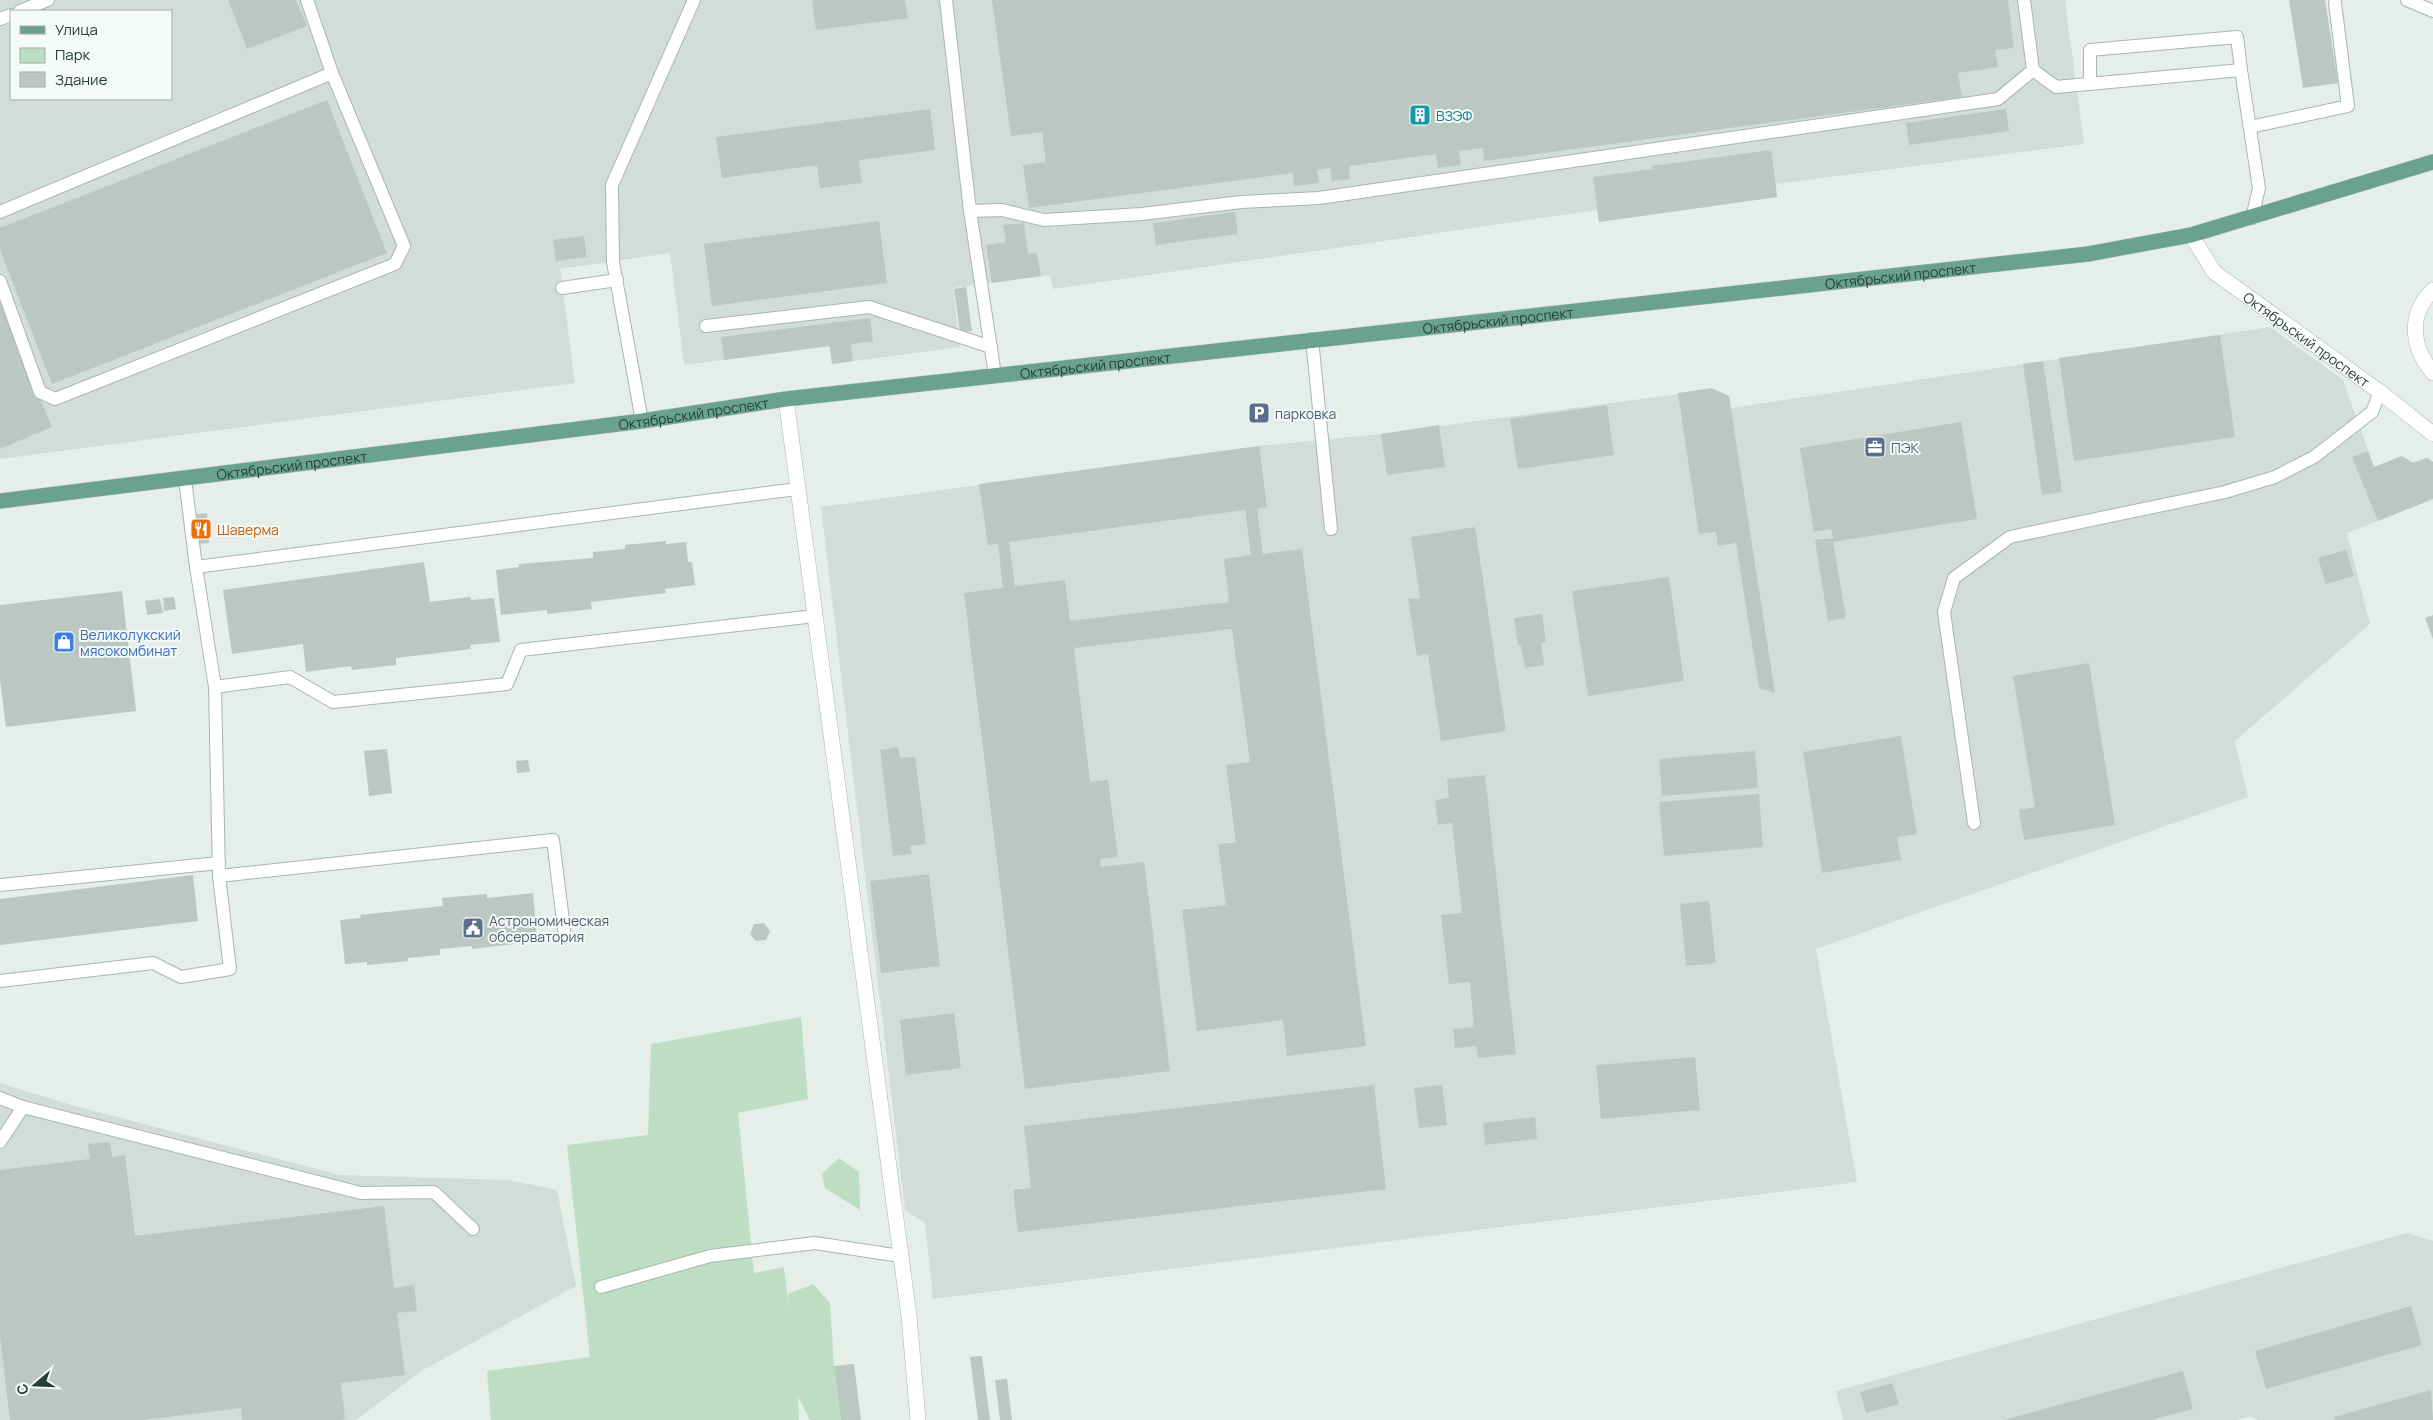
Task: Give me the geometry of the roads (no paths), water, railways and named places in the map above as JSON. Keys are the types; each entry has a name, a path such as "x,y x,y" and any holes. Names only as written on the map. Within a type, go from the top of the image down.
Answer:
{"main road":[{"name":"Октябрьский проспект","path":"0,501 642,421 786,399 2088,254 2191,235 2433,162"}],"street":[{"name":"Октябрьский проспект","path":"2191,235 2214,272 2380,392 2433,434"},
{"path":"2433,290 2420,306 2415,324 2415,342 2422,360 2433,373"},
{"path":"786,399 909,1316 918,1420"}],"lane":[{"path":"23,10 48,0"},
{"path":"0,282 40,392 55,399 394,264 404,246 332,73 307,0"},
{"path":"642,421 613,262 612,185 694,0"},
{"path":"946,0 970,211 995,375"},
{"path":"2024,0 2033,70 2056,87 2241,70"},
{"path":"2407,0 2433,12"},
{"path":"2250,127 2348,106 2335,3"},
{"path":"2090,84 2090,50 2237,37 2259,188 2252,218"},
{"path":"970,211 1002,210 1044,220 1142,214 1241,202 1319,198 1998,99 2033,70"},
{"path":"0,212 332,73"},
{"path":"562,288 617,280"},
{"path":"706,326 869,307 990,347"},
{"path":"1312,339 1331,529"},
{"path":"1974,823 1944,612 1954,578 2010,537 2225,492 2276,477 2314,457 2372,412 2380,392"},
{"path":"0,981 153,963 180,976 230,969 218,863 215,687 196,567 185,479"},
{"path":"196,567 797,489"},
{"path":"215,687 290,677 333,702 507,684 521,650 815,616"},
{"path":"219,876 553,840 565,937"},
{"path":"0,885 218,863"},
{"path":"0,1098 23,1107 361,1193 434,1192 473,1229"},
{"path":"0,1142 23,1107"},
{"path":"601,1288 710,1256 815,1244 900,1256"}],"place":[{"name":"ВЗЭФ","path":"1420,115"},
{"name":"парковка","path":"1259,413"},
{"name":"ПЭК","path":"1875,447"},
{"name":"Шаверма","path":"201,529"},
{"name":"Великолукский мясокомбинат","path":"64,642"},
{"name":"Aстрономическая обсерватория","path":"473,928"}]}
